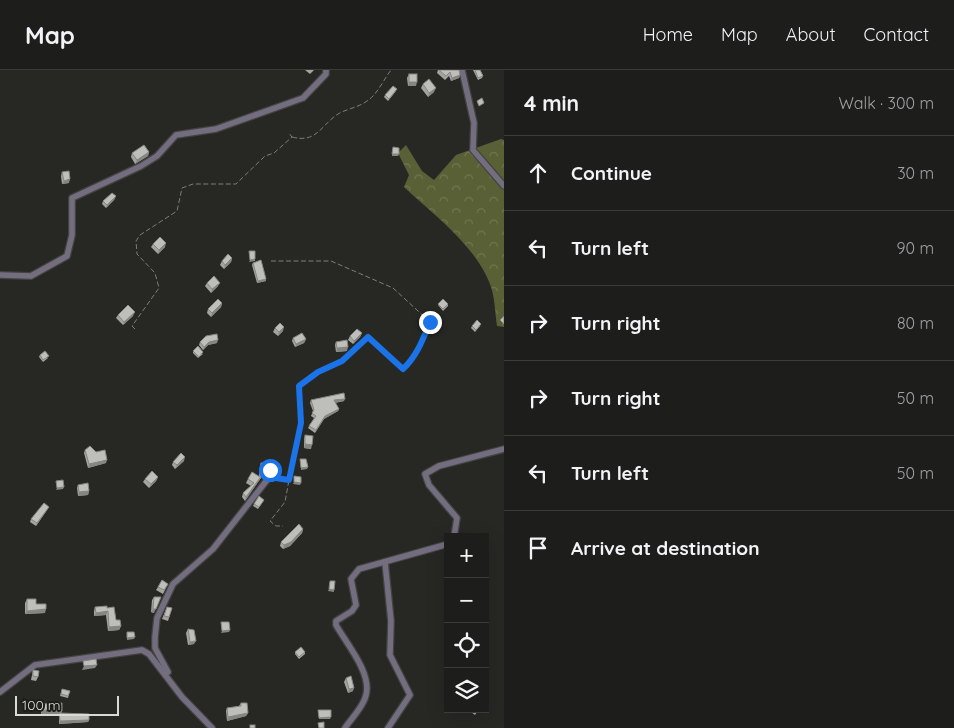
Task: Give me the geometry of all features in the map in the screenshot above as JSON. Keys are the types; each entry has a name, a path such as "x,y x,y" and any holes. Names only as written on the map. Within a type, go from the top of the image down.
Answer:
{"street":[{"path":"0,275 30,276 67,256 72,236 72,198 141,166 157,156 176,135 216,129 303,98 326,74 326,70"},
{"path":"462,70 474,122 473,150 504,186"},
{"path":"455,533 457,518 428,485 425,474 439,466 504,449"},
{"path":"212,728 182,696 154,648 157,618 173,584 213,549 270,474"},
{"path":"345,728 366,696 366,684 355,654 336,625 336,621 352,611 356,605 351,580 359,569 444,545"},
{"path":"385,562 391,621 390,655 410,695 388,728"},
{"path":"0,692 35,665 142,650 149,654 172,681"}],"path":[{"path":"289,133 292,137 301,140 310,138 325,128 335,116 368,101 391,70"},
{"path":"135,329 132,326 159,288 155,274 136,254 136,241 140,234 177,211 182,188 193,184 236,184 265,156 274,154 292,137"},
{"path":"272,261 331,261 393,288 430,322 411,362 403,369 368,337 342,361 318,372 299,386 301,423 289,480 284,502 270,521 276,526 283,526"},
{"path":"270,474 289,480"}],"green space":[{"path":"501,139 504,140 504,327 497,326 492,289 474,256 453,231 404,187 409,175 398,153 406,145 422,171 434,180 456,155"}],"building":[{"path":"439,70 459,70 460,75 452,78 450,72 446,76"},
{"path":"475,70 480,70 483,76 478,78"},
{"path":"409,74 417,74 417,82 409,82"},
{"path":"429,79 436,88 429,93 423,84"},
{"path":"393,86 397,89 389,99 385,95"},
{"path":"482,98 484,103 479,106 477,101"},
{"path":"144,145 149,152 137,160 132,153"},
{"path":"393,147 399,148 399,154 392,154"},
{"path":"69,171 70,179 64,181 62,172"},
{"path":"112,193 116,196 107,205 103,201"},
{"path":"160,237 166,243 159,250 153,244"},
{"path":"249,251 255,251 255,259 250,260"},
{"path":"228,254 232,258 225,265 222,261"},
{"path":"261,260 266,279 258,281 253,263"},
{"path":"214,276 220,283 212,289 207,283"},
{"path":"218,299 222,303 212,313 208,309"},
{"path":"443,299 448,304 443,309 438,304"},
{"path":"128,305 135,312 124,322 118,315"},
{"path":"504,316 504,324 500,320"},
{"path":"477,320 481,324 476,330 472,326"},
{"path":"280,323 284,327 279,332 275,328"},
{"path":"357,329 362,333 354,341 350,336"},
{"path":"302,333 306,339 296,344 293,338"},
{"path":"217,334 218,340 209,342 204,347 200,342 206,336"},
{"path":"347,340 348,347 337,348 336,342"},
{"path":"198,346 203,352 199,357 193,351"},
{"path":"45,351 49,356 43,360 40,355"},
{"path":"344,393 345,399 334,400 339,409 325,416 316,430 309,426 316,416 312,413 314,410 311,400"},
{"path":"305,435 313,436 312,445 305,444"},
{"path":"90,446 96,452 105,450 107,460 89,464 85,450"},
{"path":"181,453 185,457 177,465 173,462"},
{"path":"300,459 306,459 308,467 301,468"},
{"path":"261,463 268,463 265,471 246,497 243,493 254,483 248,479 252,472 260,477"},
{"path":"152,471 158,477 151,484 145,479"},
{"path":"294,476 301,477 301,483 294,482"},
{"path":"63,480 64,487 57,488 56,481"},
{"path":"88,483 89,491 79,492 78,485"},
{"path":"259,496 264,500 259,507 254,504"},
{"path":"44,503 49,507 37,523 31,519"},
{"path":"299,524 303,529 291,542 284,545 281,542"},
{"path":"162,580 168,584 164,590 158,587"},
{"path":"330,581 335,581 334,590 329,589"},
{"path":"154,597 161,597 156,609 153,609"},
{"path":"27,599 36,599 36,604 46,604 46,609 27,611"},
{"path":"107,606 107,608 114,607 116,620 120,620 121,626 109,627 108,611 96,613 95,607"},
{"path":"167,607 172,608 169,617 164,616"},
{"path":"221,622 229,622 230,630 222,631"},
{"path":"188,629 194,630 196,641 190,642"},
{"path":"127,632 134,632 135,637 127,638"},
{"path":"301,647 305,652 299,657 295,652"},
{"path":"96,659 97,665 84,666 83,661"},
{"path":"33,670 39,671 38,677 33,676"},
{"path":"351,676 354,688 349,689 346,678"},
{"path":"62,689 70,691 68,696 61,694"},
{"path":"62,703 62,711 42,710 42,704"},
{"path":"241,703 247,703 248,713 228,717 227,708 241,706"},
{"path":"318,710 331,710 331,717 319,718"},
{"path":"59,713 89,714 89,720 60,721"},
{"path":"324,722 324,728 319,728 318,723"}],"route":[{"path":"270,470 269,477 289,480 297,433 301,423 299,386 318,372 331,368 342,361 368,337 403,369 411,362 430,322"}]}
